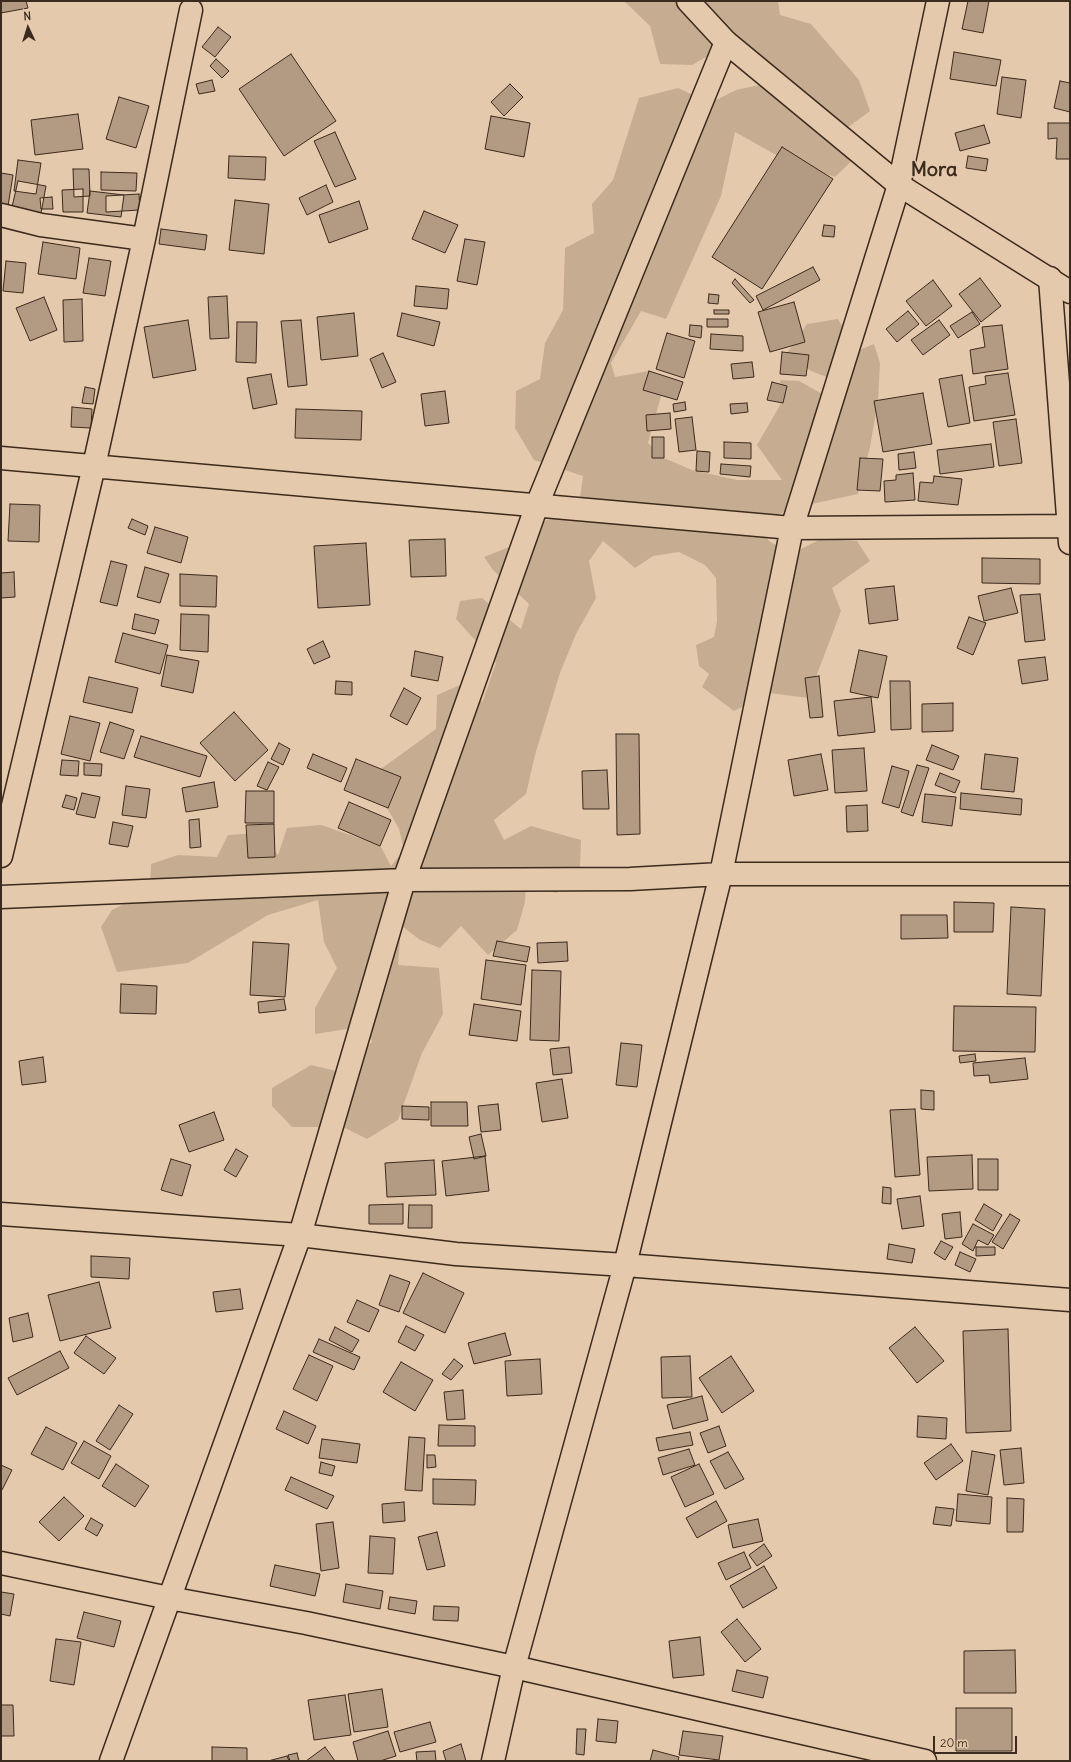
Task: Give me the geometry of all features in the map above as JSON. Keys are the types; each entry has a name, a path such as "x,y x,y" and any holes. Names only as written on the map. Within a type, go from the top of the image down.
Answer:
{"main road":[{"path":"688,1 726,42 899,185 1050,278 1070,292"},
{"path":"493,1761 514,1667 625,1265 722,874 792,528 899,185 938,1"},
{"path":"1,856 94,466 144,239 191,10"},
{"path":"111,1761 300,1235 404,880 537,505 726,42"},
{"path":"1,215 41,225 144,239"},
{"path":"1,458 792,528 1069,535 1050,278"},
{"path":"1,897 404,880 630,879 722,874 1070,874"},
{"path":"1,1214 300,1235 456,1254 625,1265 1070,1300"},
{"path":"1,1563 169,1598 306,1623 514,1667 925,1761"}],"shaded area":[{"path":"624,1 778,1 780,15 811,24 859,80 870,111 840,133 863,150 835,177 787,161 735,132 721,196 666,319 641,311 611,363 615,377 649,371 661,396 648,443 664,458 692,470 737,480 782,480 757,445 783,400 780,380 799,381 837,402 850,386 811,371 787,353 807,324 838,319 857,351 874,344 880,363 878,401 870,447 858,494 793,508 758,524 769,541 791,554 821,539 857,541 870,561 832,588 841,611 808,698 770,693 734,711 702,687 709,674 699,666 696,645 714,637 717,621 716,578 705,565 679,552 653,556 635,568 603,541 589,561 596,598 576,634 560,673 535,755 526,794 494,820 504,840 531,826 581,840 580,866 557,893 526,886 525,902 517,930 488,955 461,926 440,948 420,940 389,916 400,939 398,965 439,968 443,1014 422,1053 398,1120 367,1139 343,1127 292,1127 272,1106 272,1088 311,1065 345,1073 352,1059 372,1042 367,1026 315,1034 315,1008 337,968 324,942 318,900 268,915 188,963 117,972 101,927 112,910 150,891 151,864 178,855 217,857 228,835 259,833 278,855 287,828 321,825 380,845 391,866 404,850 399,829 390,813 376,794 374,774 436,729 437,695 474,679 482,703 496,663 456,619 460,601 482,598 521,629 529,604 493,570 484,557 514,545 545,521 579,505 583,476 534,460 515,428 516,391 540,379 545,343 563,310 565,248 594,233 592,204 613,180 639,98 678,88 710,103 736,90 768,83 722,48 692,65 660,64 650,26"}],"building":[{"path":"1,1 26,1 28,8 1,13"},
{"path":"968,1 989,1 983,33 962,29"},
{"path":"218,27 231,37 215,57 202,47"},
{"path":"954,52 1001,60 996,86 950,79"},
{"path":"291,54 336,121 284,156 239,89"},
{"path":"216,59 229,71 222,78 210,66"},
{"path":"1002,77 1026,80 1021,118 997,114"},
{"path":"212,80 215,91 199,94 196,84"},
{"path":"1060,81 1070,83 1070,112 1054,108"},
{"path":"510,84 523,97 504,116 491,102"},
{"path":"119,97 149,106 136,148 106,139"},
{"path":"78,114 83,149 35,155 31,120"},
{"path":"491,116 530,123 524,157 485,149"},
{"path":"1048,123 1070,123 1070,159 1056,159 1057,138 1048,139"},
{"path":"984,125 990,143 960,151 955,133"},
{"path":"335,132 356,179 335,187 314,141"},
{"path":"782,147 833,179 762,289 712,257"},
{"path":"229,156 266,157 265,180 228,178"},
{"path":"968,156 988,159 986,171 966,168"},
{"path":"18,160 41,163 36,194 14,191"},
{"path":"73,169 89,169 90,196 74,197"},
{"path":"101,172 137,173 136,191 101,190"},
{"path":"1,173 13,175 8,206 1,205"},
{"path":"18,181 46,186 41,213 12,207"},
{"path":"326,185 333,202 307,215 299,198"},
{"path":"83,189 83,212 63,212 62,190"},
{"path":"90,191 124,195 121,217 87,213"},
{"path":"139,194 140,210 106,212 106,196"},
{"path":"52,197 53,209 41,209 40,198"},
{"path":"235,200 269,204 264,254 229,250"},
{"path":"359,201 368,229 329,243 319,215"},
{"path":"424,211 458,225 445,253 412,239"},
{"path":"824,225 835,226 834,237 822,236"},
{"path":"161,229 207,235 205,250 159,244"},
{"path":"465,239 485,242 477,285 457,281"},
{"path":"43,242 80,248 76,279 38,274"},
{"path":"89,258 111,261 105,296 83,293"},
{"path":"6,261 26,263 23,293 3,291"},
{"path":"813,267 820,280 763,310 756,296"},
{"path":"980,278 1001,306 981,322 959,294"},
{"path":"735,279 754,300 750,303 732,283"},
{"path":"933,280 952,306 926,326 906,301"},
{"path":"416,286 449,289 447,309 414,306"},
{"path":"709,294 719,295 718,304 708,303"},
{"path":"227,296 229,338 210,339 208,297"},
{"path":"44,297 57,330 30,341 16,308"},
{"path":"82,299 83,341 64,342 63,300"},
{"path":"794,302 805,342 770,352 758,312"},
{"path":"714,310 729,310 729,314 714,314"},
{"path":"908,311 919,324 897,342 886,329"},
{"path":"972,312 980,324 958,338 950,326"},
{"path":"354,313 358,356 321,360 317,317"},
{"path":"402,313 440,322 434,346 397,336"},
{"path":"707,319 728,319 728,327 707,327"},
{"path":"188,320 196,370 153,378 144,327"},
{"path":"301,320 307,385 288,387 281,321"},
{"path":"939,320 950,335 923,355 911,340"},
{"path":"237,322 257,322 256,363 236,362"},
{"path":"690,325 702,326 701,338 689,336"},
{"path":"1002,325 1008,369 973,374 970,350 985,347 982,327"},
{"path":"667,333 695,341 684,378 656,369"},
{"path":"711,334 743,336 743,351 710,349"},
{"path":"782,352 809,355 806,376 780,374"},
{"path":"383,353 396,382 382,388 370,359"},
{"path":"752,362 754,377 733,379 731,364"},
{"path":"649,371 683,382 677,400 643,390"},
{"path":"1008,373 1015,415 974,421 969,387 986,384 985,376"},
{"path":"271,374 277,404 253,409 247,378"},
{"path":"962,375 970,423 948,427 939,379"},
{"path":"772,382 787,386 783,403 767,400"},
{"path":"85,387 95,389 93,404 82,403"},
{"path":"445,391 449,423 425,426 421,394"},
{"path":"923,393 932,444 883,452 874,401"},
{"path":"685,402 686,410 674,412 673,404"},
{"path":"747,403 748,412 731,414 730,404"},
{"path":"72,407 92,409 91,428 71,427"},
{"path":"296,409 362,411 361,440 295,438"},
{"path":"670,413 671,429 647,431 646,415"},
{"path":"692,417 696,450 679,452 675,419"},
{"path":"1016,419 1022,463 999,466 993,422"},
{"path":"652,437 664,437 664,458 652,458"},
{"path":"724,442 751,443 751,459 724,458"},
{"path":"991,444 994,467 940,474 937,450"},
{"path":"697,451 710,452 709,472 696,471"},
{"path":"914,452 916,468 899,470 898,454"},
{"path":"860,458 883,459 880,491 857,490"},
{"path":"721,464 751,466 750,477 720,474"},
{"path":"913,473 915,500 885,502 884,481 896,480 896,475"},
{"path":"934,476 962,479 958,505 918,501 920,482 933,483"},
{"path":"10,504 40,505 39,542 8,541"},
{"path":"132,519 148,526 145,535 128,528"},
{"path":"155,527 188,537 181,563 147,553"},
{"path":"445,539 446,576 411,577 409,540"},
{"path":"366,543 370,605 318,608 314,546"},
{"path":"982,558 1040,559 1040,584 982,583"},
{"path":"111,561 127,565 117,606 100,602"},
{"path":"145,567 169,574 160,603 137,597"},
{"path":"14,572 15,597 1,598 1,573"},
{"path":"180,574 217,576 216,607 180,606"},
{"path":"894,586 898,620 869,624 865,589"},
{"path":"1011,588 1018,613 984,621 978,596"},
{"path":"1040,594 1045,640 1025,642 1020,595"},
{"path":"135,614 159,620 155,634 132,629"},
{"path":"181,614 209,615 208,652 180,650"},
{"path":"969,617 986,623 973,655 957,648"},
{"path":"123,633 168,645 160,674 115,662"},
{"path":"323,641 330,657 314,664 307,649"},
{"path":"859,650 887,656 878,698 850,692"},
{"path":"415,651 443,657 438,681 411,676"},
{"path":"167,655 199,661 193,693 161,686"},
{"path":"1045,657 1048,680 1022,684 1018,660"},
{"path":"819,676 823,717 810,718 805,678"},
{"path":"89,677 138,688 132,713 83,702"},
{"path":"336,681 352,682 352,695 335,694"},
{"path":"890,681 910,681 911,729 891,730"},
{"path":"404,688 421,698 407,725 390,716"},
{"path":"871,697 875,732 838,736 834,701"},
{"path":"953,703 953,731 922,732 922,704"},
{"path":"234,712 268,750 235,781 200,743"},
{"path":"70,716 100,723 90,761 61,754"},
{"path":"110,722 134,730 124,759 100,752"},
{"path":"616,734 639,734 640,834 617,835"},
{"path":"141,736 207,756 200,777 134,757"},
{"path":"279,743 290,749 283,765 271,759"},
{"path":"932,745 959,756 953,770 926,760"},
{"path":"864,748 867,791 835,793 832,750"},
{"path":"313,754 347,768 341,782 307,768"},
{"path":"821,754 828,790 794,796 788,760"},
{"path":"985,754 1018,758 1014,792 981,789"},
{"path":"356,759 401,777 388,808 344,790"},
{"path":"62,760 79,761 78,776 60,775"},
{"path":"268,762 279,767 267,790 257,786"},
{"path":"84,763 102,764 101,776 84,775"},
{"path":"917,765 929,768 913,816 901,812"},
{"path":"892,766 909,771 899,808 882,803"},
{"path":"607,770 609,809 583,809 582,771"},
{"path":"940,773 960,781 955,793 935,785"},
{"path":"214,782 218,807 186,812 182,788"},
{"path":"126,786 150,789 146,818 122,815"},
{"path":"246,791 274,791 274,823 245,823"},
{"path":"82,793 100,797 95,818 76,814"},
{"path":"961,793 1022,799 1021,815 960,809"},
{"path":"925,794 956,797 952,826 922,822"},
{"path":"66,795 77,798 74,810 62,807"},
{"path":"349,802 391,820 380,846 338,828"},
{"path":"867,805 868,831 847,832 846,806"},
{"path":"199,819 201,847 190,848 189,820"},
{"path":"113,822 133,826 128,847 109,844"},
{"path":"274,824 275,857 248,858 246,825"},
{"path":"954,902 994,903 993,932 954,932"},
{"path":"1011,907 1045,909 1041,996 1007,994"},
{"path":"901,915 947,915 948,938 901,939"},
{"path":"497,941 530,947 527,962 493,956"},
{"path":"253,942 289,944 285,997 250,995"},
{"path":"567,942 568,961 538,963 537,943"},
{"path":"486,960 526,965 521,1005 481,999"},
{"path":"532,970 561,971 559,1041 530,1040"},
{"path":"121,984 157,986 156,1014 120,1013"},
{"path":"284,999 286,1010 259,1013 258,1002"},
{"path":"474,1004 521,1011 517,1041 469,1035"},
{"path":"954,1006 1036,1007 1035,1052 953,1051"},
{"path":"621,1043 642,1045 637,1087 616,1085"},
{"path":"569,1047 572,1073 553,1075 550,1049"},
{"path":"975,1054 976,1061 960,1063 959,1056"},
{"path":"43,1057 46,1082 22,1085 19,1061"},
{"path":"1025,1058 1028,1079 990,1083 989,1075 974,1076 973,1063"},
{"path":"562,1079 568,1118 542,1122 536,1083"},
{"path":"921,1090 934,1091 934,1110 921,1109"},
{"path":"431,1102 467,1102 468,1126 431,1126"},
{"path":"498,1104 501,1130 481,1132 478,1106"},
{"path":"402,1106 429,1107 429,1120 402,1119"},
{"path":"915,1109 920,1175 895,1177 890,1110"},
{"path":"214,1112 224,1140 189,1152 179,1125"},
{"path":"481,1134 486,1156 474,1159 469,1137"},
{"path":"236,1149 248,1156 236,1177 224,1170"},
{"path":"972,1155 973,1189 929,1191 927,1157"},
{"path":"485,1156 489,1191 446,1196 442,1161"},
{"path":"171,1159 191,1165 182,1196 161,1190"},
{"path":"978,1159 998,1159 998,1190 978,1190"},
{"path":"434,1160 436,1195 387,1197 385,1163"},
{"path":"883,1187 891,1188 891,1204 882,1203"},
{"path":"920,1196 924,1226 902,1229 897,1199"},
{"path":"403,1204 403,1224 369,1224 369,1205"},
{"path":"984,1204 1002,1215 993,1231 975,1220"},
{"path":"409,1205 432,1205 432,1228 408,1228"},
{"path":"960,1212 962,1237 945,1239 942,1214"},
{"path":"1010,1214 1020,1220 1003,1249 992,1242"},
{"path":"973,1224 994,1235 988,1245 978,1240 973,1251 962,1244"},
{"path":"941,1241 953,1247 945,1260 934,1253"},
{"path":"889,1244 915,1249 912,1263 887,1259"},
{"path":"976,1247 995,1247 995,1255 976,1256"},
{"path":"960,1252 976,1259 970,1272 955,1265"},
{"path":"91,1256 130,1258 129,1279 91,1277"},
{"path":"423,1273 464,1293 445,1333 403,1313"},
{"path":"390,1275 410,1282 399,1312 379,1305"},
{"path":"99,1282 111,1328 60,1341 48,1295"},
{"path":"240,1289 243,1309 216,1312 213,1292"},
{"path":"357,1300 379,1310 369,1332 347,1322"},
{"path":"28,1313 33,1337 13,1342 9,1318"},
{"path":"406,1326 424,1335 415,1351 398,1342"},
{"path":"335,1327 359,1340 352,1352 329,1340"},
{"path":"915,1327 944,1361 917,1383 889,1348"},
{"path":"1008,1329 1011,1431 966,1433 963,1331"},
{"path":"505,1333 511,1355 474,1364 468,1343"},
{"path":"86,1336 116,1358 104,1374 74,1353"},
{"path":"319,1339 360,1357 354,1370 313,1352"},
{"path":"60,1351 69,1368 17,1395 8,1378"},
{"path":"309,1355 333,1366 317,1401 293,1389"},
{"path":"690,1356 692,1397 662,1398 661,1357"},
{"path":"731,1356 754,1391 722,1413 699,1378"},
{"path":"454,1359 463,1366 451,1380 442,1374"},
{"path":"540,1359 542,1394 507,1396 505,1361"},
{"path":"401,1362 433,1380 415,1411 383,1392"},
{"path":"463,1390 465,1419 447,1420 444,1392"},
{"path":"702,1396 708,1420 673,1429 667,1405"},
{"path":"119,1405 133,1414 110,1450 96,1441"},
{"path":"284,1411 316,1426 308,1444 276,1429"},
{"path":"918,1416 947,1418 946,1439 917,1437"},
{"path":"439,1425 475,1426 475,1446 438,1446"},
{"path":"719,1426 726,1446 708,1453 700,1433"},
{"path":"46,1427 77,1443 63,1470 31,1454"},
{"path":"690,1432 693,1445 659,1451 656,1438"},
{"path":"409,1437 425,1438 422,1491 405,1490"},
{"path":"322,1439 360,1444 357,1463 319,1458"},
{"path":"84,1441 111,1456 99,1479 71,1463"},
{"path":"951,1444 963,1461 936,1480 924,1463"},
{"path":"1021,1448 1024,1483 1004,1485 1000,1450"},
{"path":"689,1449 695,1465 663,1475 658,1458"},
{"path":"972,1451 995,1455 988,1495 966,1491"},
{"path":"728,1452 744,1479 725,1489 710,1461"},
{"path":"427,1455 435,1455 436,1467 427,1468"},
{"path":"321,1462 335,1466 332,1476 319,1473"},
{"path":"116,1464 149,1486 135,1507 102,1486"},
{"path":"699,1464 714,1494 685,1507 671,1477"},
{"path":"1,1465 12,1470 2,1490 1,1490"},
{"path":"291,1477 334,1496 327,1509 285,1490"},
{"path":"433,1479 476,1480 475,1505 433,1504"},
{"path":"958,1494 992,1497 990,1524 956,1521"},
{"path":"64,1497 84,1516 59,1541 39,1522"},
{"path":"1007,1498 1024,1499 1023,1532 1007,1532"},
{"path":"716,1501 727,1521 697,1538 686,1518"},
{"path":"404,1502 405,1521 383,1523 382,1504"},
{"path":"936,1507 954,1509 951,1526 933,1524"},
{"path":"91,1518 103,1525 97,1536 85,1529"},
{"path":"758,1519 763,1541 733,1548 728,1525"},
{"path":"333,1522 339,1568 321,1571 316,1524"},
{"path":"437,1532 445,1566 427,1570 418,1537"},
{"path":"370,1536 395,1538 393,1574 368,1573"},
{"path":"764,1544 772,1556 757,1566 749,1555"},
{"path":"744,1552 751,1568 726,1580 718,1563"},
{"path":"275,1565 320,1574 315,1596 270,1586"},
{"path":"764,1566 777,1588 743,1608 730,1586"},
{"path":"346,1584 383,1591 380,1609 343,1602"},
{"path":"1,1592 14,1594 10,1616 1,1614"},
{"path":"390,1597 417,1601 415,1614 388,1609"},
{"path":"434,1606 459,1607 458,1621 433,1620"},
{"path":"84,1612 121,1621 114,1647 77,1638"},
{"path":"737,1619 761,1649 745,1662 721,1632"},
{"path":"700,1637 704,1675 673,1678 669,1641"},
{"path":"56,1639 81,1642 74,1685 50,1681"},
{"path":"1015,1650 1016,1693 964,1693 964,1651"},
{"path":"737,1670 768,1677 763,1698 732,1691"},
{"path":"382,1689 388,1727 354,1732 348,1694"},
{"path":"345,1695 351,1735 314,1740 308,1700"},
{"path":"1,1705 13,1705 14,1736 1,1736"},
{"path":"956,1708 1012,1708 1012,1751 956,1751"},
{"path":"598,1719 618,1721 616,1743 596,1741"},
{"path":"430,1722 436,1742 400,1752 394,1732"},
{"path":"577,1729 586,1729 584,1755 576,1754"},
{"path":"388,1731 396,1756 380,1761 358,1761 353,1742"},
{"path":"683,1731 723,1736 719,1760 679,1755"},
{"path":"461,1744 466,1761 446,1761 443,1751"},
{"path":"212,1747 247,1748 247,1761 212,1761"},
{"path":"325,1747 335,1761 306,1761"},
{"path":"653,1750 679,1757 678,1761 650,1761"},
{"path":"435,1751 436,1761 417,1761 416,1752"},
{"path":"297,1753 299,1761 290,1761 288,1755"},
{"path":"287,1756 289,1761 268,1761"}],"district":[{"name":"Mora","path":"934,170"}]}
